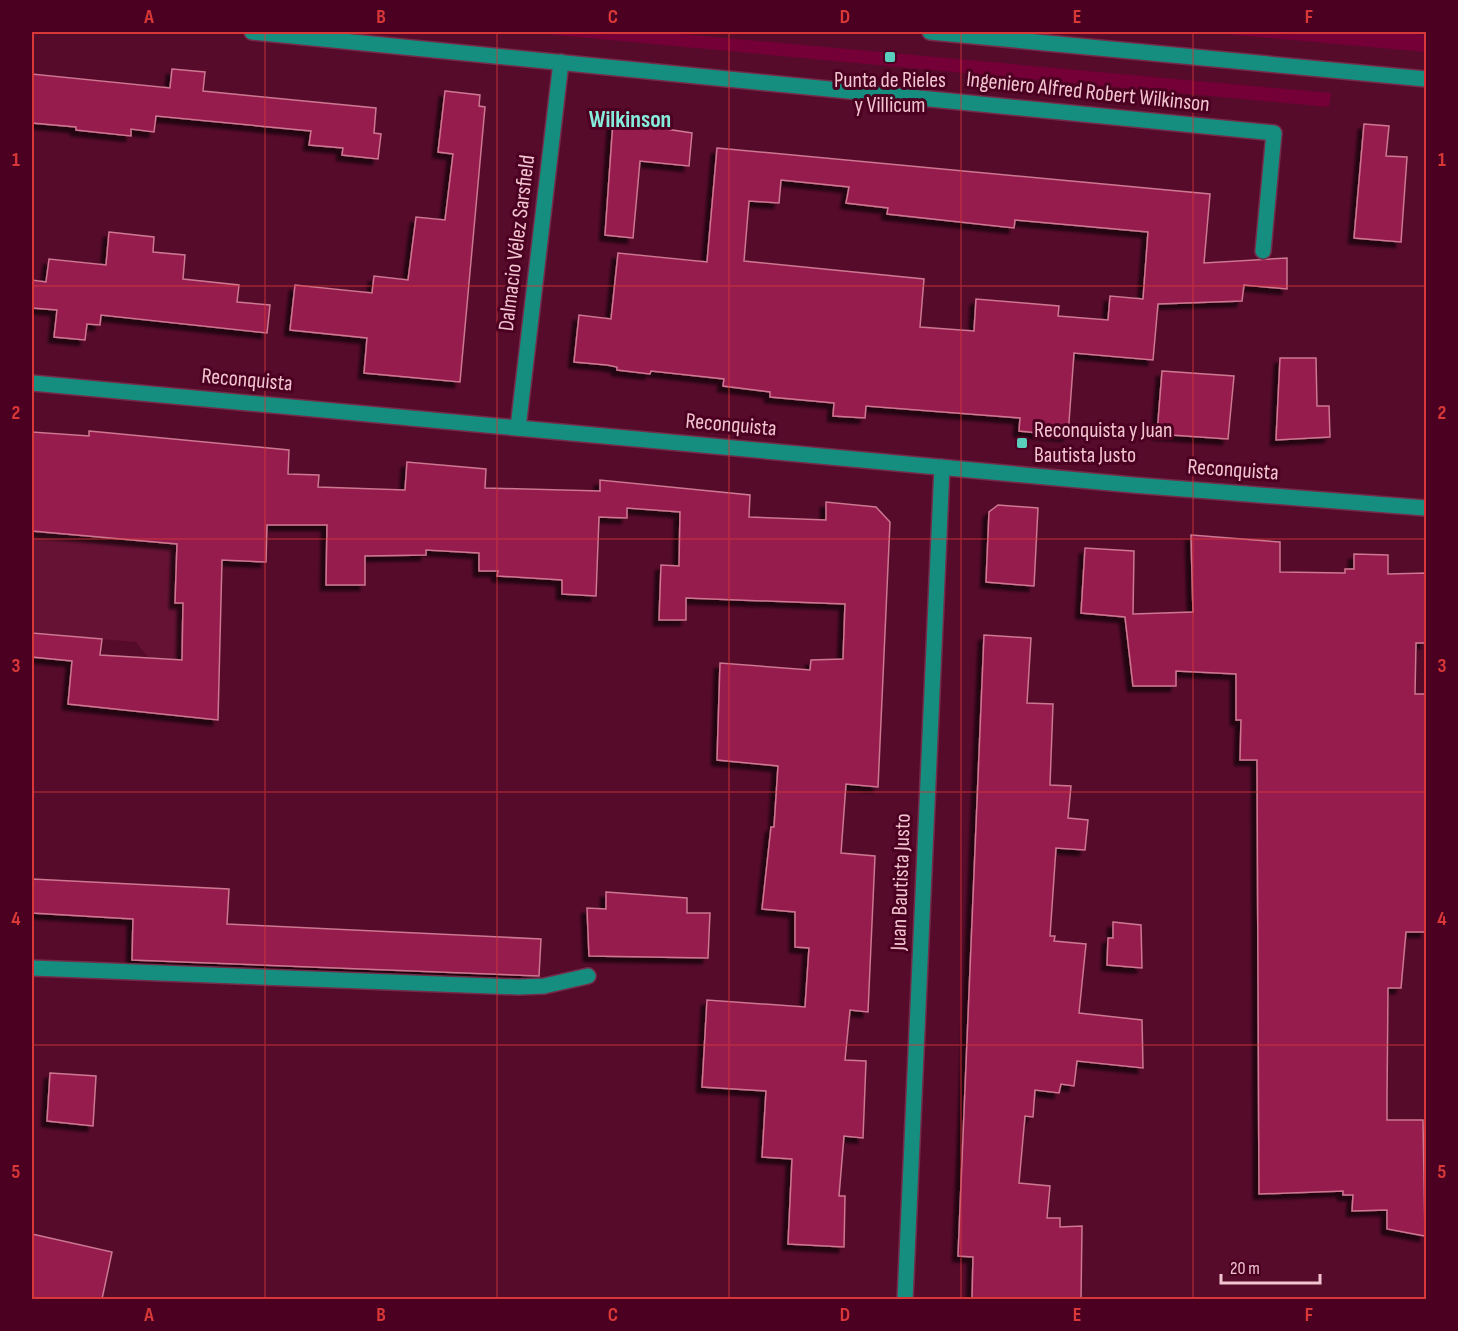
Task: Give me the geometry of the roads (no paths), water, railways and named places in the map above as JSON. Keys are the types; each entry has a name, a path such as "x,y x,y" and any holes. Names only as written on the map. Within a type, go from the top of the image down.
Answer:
{"street":[{"name":"Ingeniero Alfred Robert Wilkinson","path":"252,32 1274,133 1263,251"},
{"path":"930,32 1426,79"},
{"name":"Dalmacio Vélez Sarsfield","path":"518,428 561,63"},
{"name":"Reconquista","path":"32,383 942,467 1426,508"},
{"name":"Juan Bautista Justo","path":"905,1299 942,467"},
{"path":"32,968 518,987 544,986 588,976"}],"place":[{"name":"Punta de Rieles y Villicum","path":"890,57"},
{"name":"Reconquista y Juan Bautista Justo","path":"1022,443"}],"district":[{"name":"Wilkinson","path":"630,119"}]}
